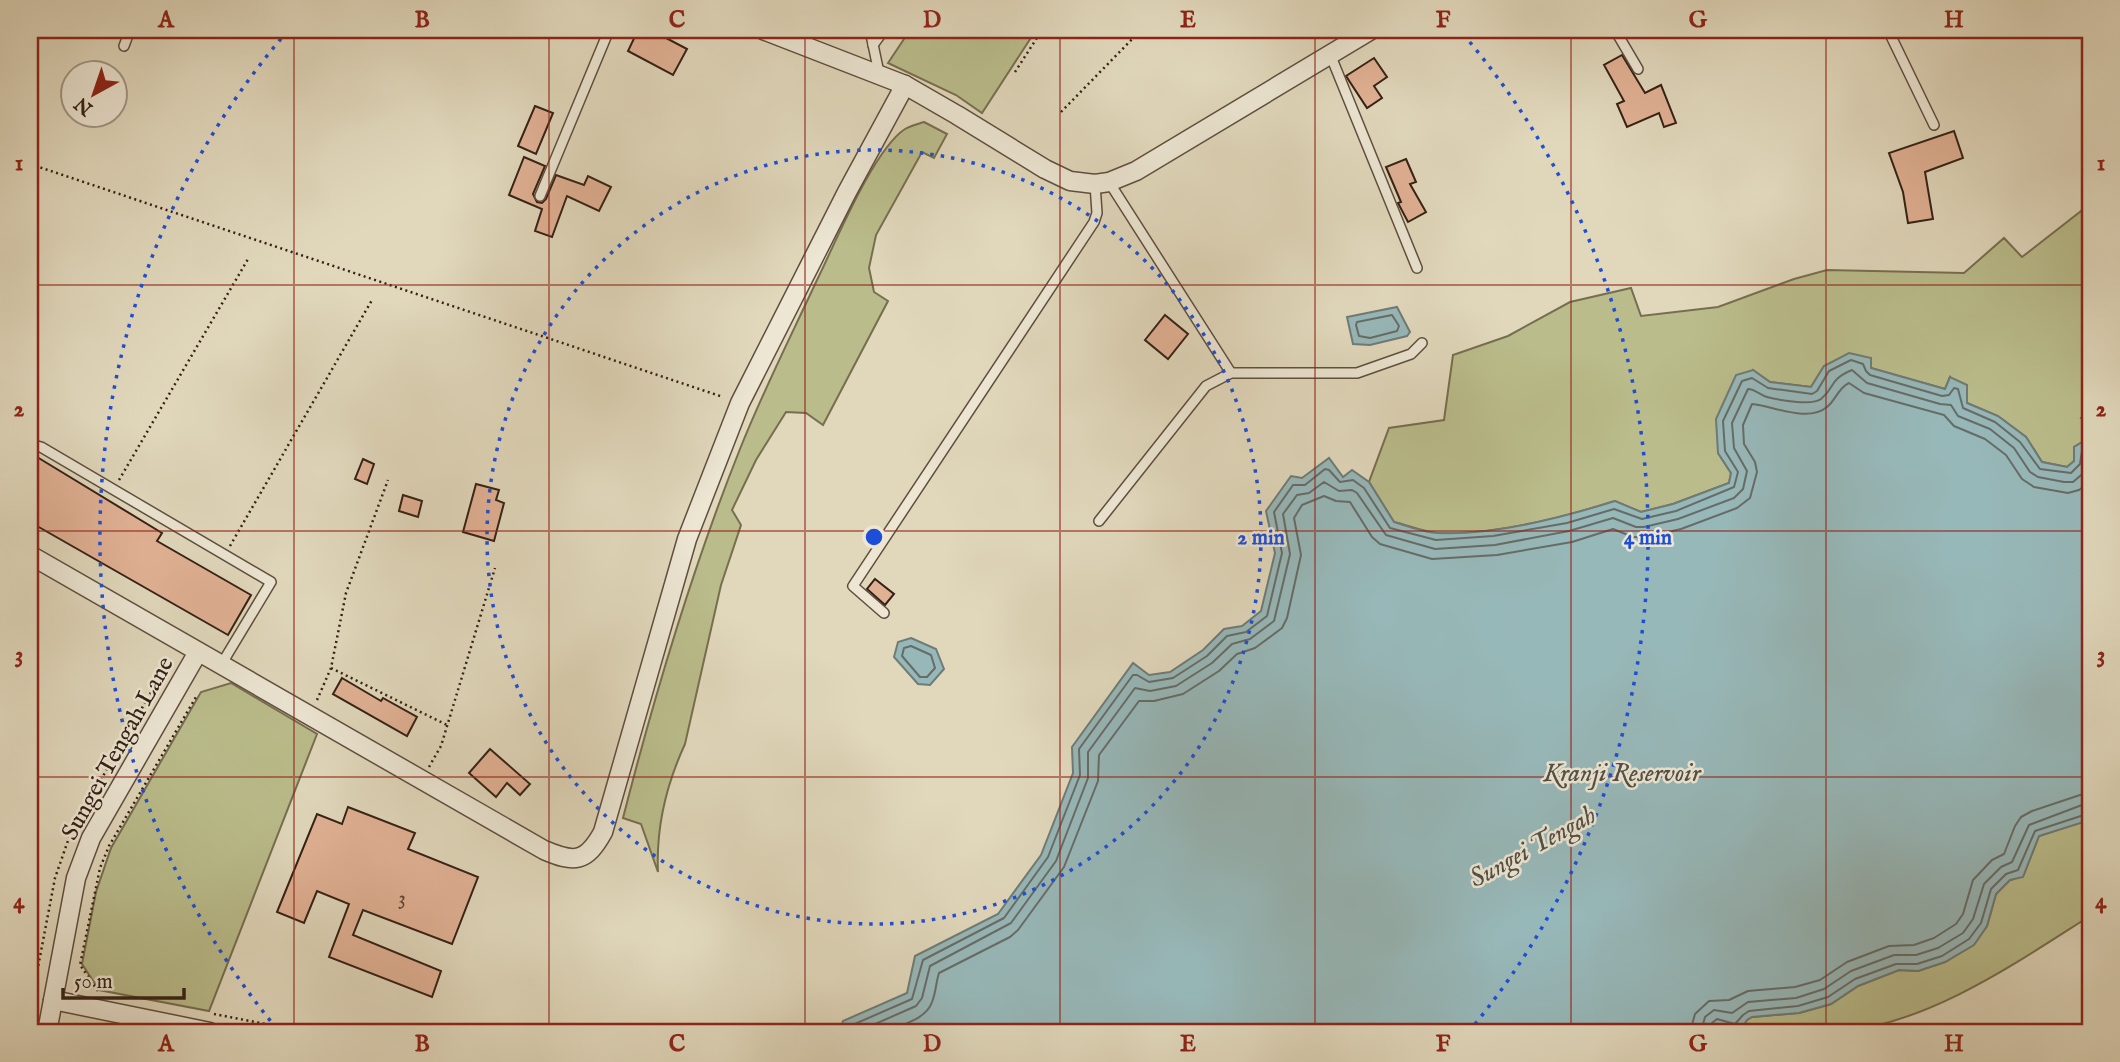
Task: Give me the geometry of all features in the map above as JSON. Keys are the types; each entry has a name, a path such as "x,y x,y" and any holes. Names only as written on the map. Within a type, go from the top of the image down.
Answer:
{"street":[{"path":"770,31 905,85 1045,169 1070,181 1102,183 1136,171 1371,30"},
{"path":"30,555 544,850 565,859 579,858 596,845 603,832 687,539 740,402 905,85"},
{"name":"Sungei Tengah Lane","path":"47,1032 76,878 91,838 198,652"},
{"path":"53,1000 210,1032"}],"lane":[{"path":"124,46 130,30"},
{"path":"540,196 609,30"},
{"path":"870,30 879,73"},
{"path":"873,45 884,30"},
{"path":"1615,30 1639,69"},
{"path":"1888,30 1934,125"},
{"path":"1330,54 1417,268"},
{"path":"1102,183 1231,373"},
{"path":"884,613 853,586 1094,222 1102,183"},
{"path":"1099,521 1206,386 1231,373 1357,373 1411,354 1422,343"},
{"path":"30,444 41,447 271,582 221,665"}],"path":[{"path":"1015,72 1042,30"},
{"path":"1061,112 1140,30"},
{"path":"30,164 740,402"},
{"path":"114,489 248,259"},
{"path":"225,555 372,300"},
{"path":"311,717 331,668 346,593 388,480"},
{"path":"421,778 441,746 495,568"},
{"path":"331,668 448,726"},
{"path":"103,993 98,992 80,965 100,868 109,846 196,697"},
{"path":"212,1014 307,1032"}],"green space":[{"path":"910,30 1036,30 982,113 956,95 888,63"},
{"path":"924,122 947,134 934,158 922,152 876,235 869,268 874,292 888,301 823,425 806,413 786,412 756,460 732,510 741,525 721,585 685,744 664,806 658,872 641,824 623,818 661,678 706,540 758,406 856,199 880,156 893,140 905,129"},
{"path":"2090,204 2090,406 2081,418 2090,422 2089,438 2074,447 2074,461 2067,467 2042,462 2026,437 1998,416 1967,403 1950,377 1945,389 1871,368 1824,366 1811,387 1770,382 1753,370 1718,453 1731,473 1729,483 1673,504 1641,512 1615,501 1504,529 1437,533 1394,522 1369,482 1389,428 1444,420 1453,355 1508,336 1570,302 1631,288 1641,316 1718,307 1827,270 1964,273 2004,238 2022,257"},
{"path":"231,683 317,734 209,1011 99,990 82,964 96,892 111,848 201,692"},
{"path":"2090,820 2090,916 2032,953 1939,1004 1874,1026 1815,1034 1739,1032 1752,1017 1799,1013 1831,1004 1858,986 1899,970 1918,971 1945,962 1974,944 1987,926 1996,894 2010,880 2023,876 2039,836"}],"water":[{"path":"1397,307 1410,332 1407,336 1370,345 1353,344 1347,317"},
{"name":"Kranji Reservoir","path":"1849,353 1871,358 1871,368 1945,389 1950,377 1967,385 1967,403 1998,416 2026,437 2042,462 2067,467 2074,461 2074,447 2089,438 2090,432 2090,820 2039,836 2023,877 2010,880 1996,894 1987,926 1974,945 1945,962 1918,971 1899,970 1858,986 1831,1004 1799,1013 1752,1017 1739,1032 1719,1025 1716,1032 839,1032 843,1021 907,993 915,956 998,914 1041,855 1073,773 1072,747 1133,663 1149,675 1170,672 1203,650 1224,629 1242,626 1261,611 1275,553 1266,511 1291,476 1302,478 1329,458 1343,477 1352,470 1369,482 1394,522 1437,533 1504,529 1615,501 1641,512 1673,504 1729,483 1731,473 1718,453 1716,419 1736,375 1753,370 1770,382 1811,387 1824,366"},
{"path":"911,638 936,649 944,669 930,685 918,684 894,657 898,642"}],"building":[{"path":"638,30 651,30 687,49 673,75 628,51"},
{"path":"1622,55 1645,93 1661,85 1676,123 1664,127 1659,113 1627,127 1617,104 1624,101 1604,65"},
{"path":"1374,58 1387,77 1374,86 1382,98 1367,108 1346,76"},
{"path":"535,106 553,113 536,154 518,146"},
{"path":"1954,131 1963,158 1925,172 1933,219 1908,223 1903,192 1889,153"},
{"path":"524,157 545,166 533,194 537,202 542,203 546,199 556,175 584,185 588,176 611,187 599,211 567,196 552,237 535,231 542,209 509,195"},
{"path":"1406,159 1416,182 1410,184 1426,212 1408,222 1398,203 1401,202 1386,167"},
{"path":"1165,315 1188,334 1168,359 1145,340"},
{"path":"37,457 162,533 157,541 251,595 228,635 30,522 30,469"},
{"path":"363,459 374,464 367,484 355,479"},
{"path":"476,484 499,490 496,500 504,503 494,541 463,532"},
{"path":"403,495 422,501 418,517 399,511"},
{"path":"875,579 894,594 885,605 867,589"},
{"path":"342,678 381,701 383,698 417,717 407,736 333,694"},
{"path":"490,749 530,784 520,795 507,783 496,797 469,773"},
{"path":"348,807 415,833 408,849 478,877 452,944 363,910 353,935 441,971 432,997 329,957 349,904 317,891 304,923 277,912 317,814 342,824"}],"water label":[{"name":"Sungei Tengah","path":"1532,846"}]}
